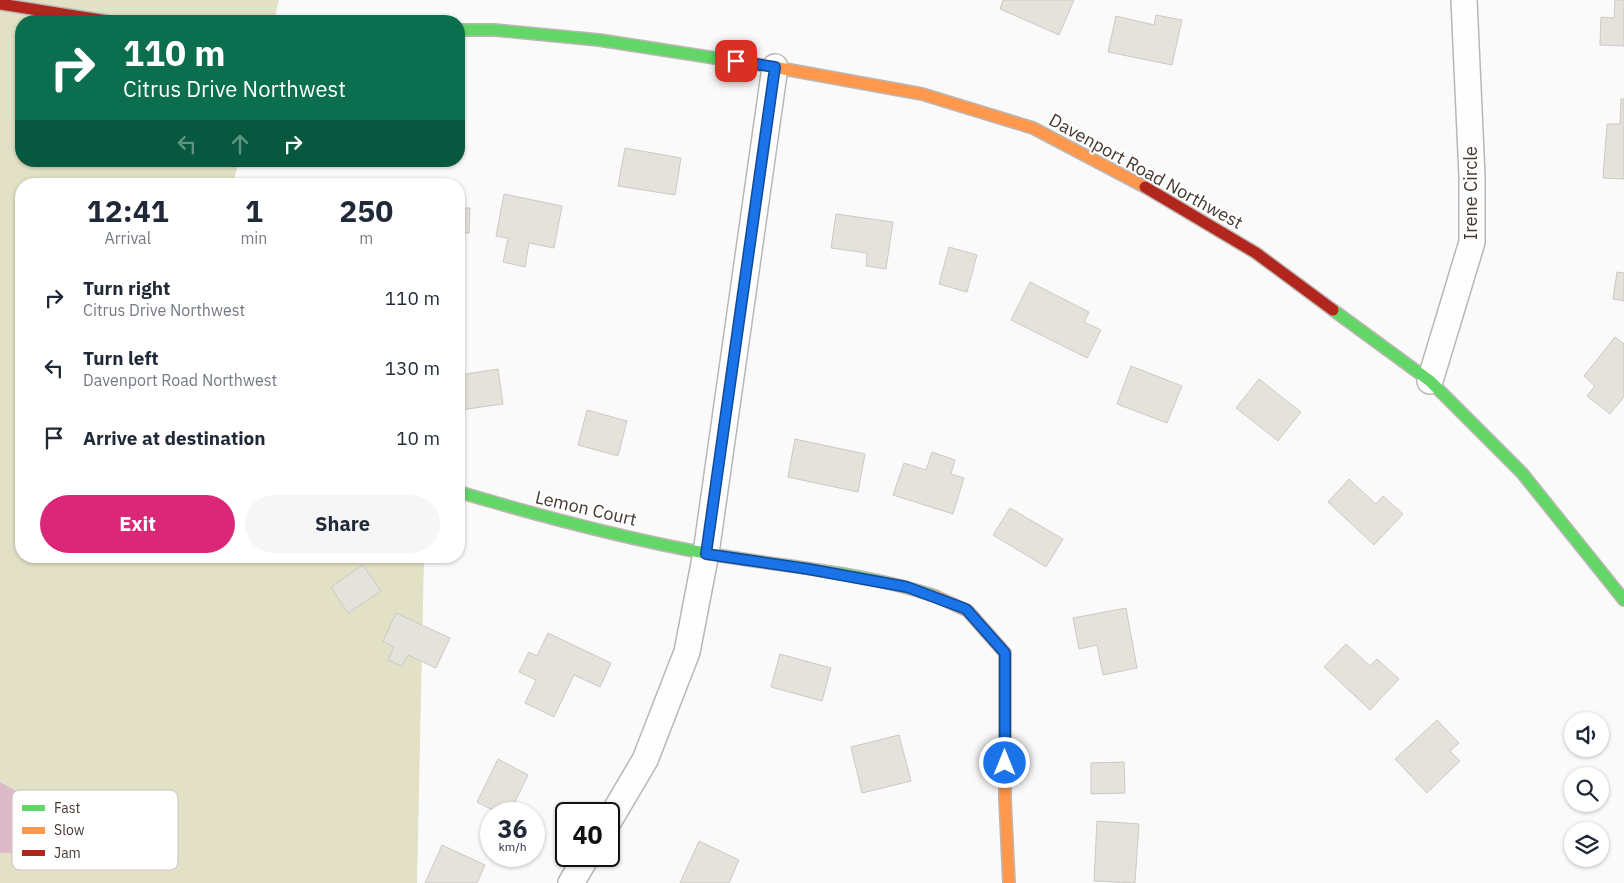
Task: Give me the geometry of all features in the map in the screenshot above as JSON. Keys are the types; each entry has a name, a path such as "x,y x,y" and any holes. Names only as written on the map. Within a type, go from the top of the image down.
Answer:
{"street":[{"name":"Irene Circle","path":"1430,381 1472,242 1472,176 1464,0"},
{"path":"0,4 69,15"},
{"name":"Davenport Road Northwest","path":"465,30 495,30 599,40 775,67 922,94 1033,128 1130,178 1256,253 1430,381 1522,473 1624,600"},
{"path":"620,802 645,760 687,652 706,554 775,67"},
{"name":"Lemon Court","path":"465,494 554,521 706,554 808,569 907,587 966,609 1005,653 1005,799 1009,883"},
{"path":"571,883 580,867"}],"green space":[{"path":"0,0 279,0 275,15 15,15 15,167 237,167 235,178 15,178 15,563 424,563 417,883 0,883 0,853 12,853 12,870 178,870 178,790 15,790 0,782"}],"shaded area":[{"path":"0,782 15,790 12,790 12,853 0,853"}],"building":[{"path":"1003,0 1074,0 1059,35 1000,9"},
{"path":"1615,0 1624,0 1624,46 1600,45 1601,17 1614,18"},
{"path":"1156,15 1182,20 1172,65 1108,52 1116,16 1154,25"},
{"path":"1621,99 1624,99 1624,179 1603,178 1607,124 1620,124"},
{"path":"625,148 681,158 675,195 618,186"},
{"path":"504,194 562,206 554,248 529,243 525,267 503,262 508,238 496,236"},
{"path":"465,208 470,208 469,233 465,233"},
{"path":"836,214 893,222 886,269 866,266 867,253 831,248"},
{"path":"949,247 977,255 967,292 939,284"},
{"path":"1617,272 1624,273 1624,301 1613,299"},
{"path":"1030,282 1089,312 1084,322 1101,330 1087,358 1011,320"},
{"path":"1615,337 1624,344 1624,397 1610,414 1587,396 1595,386 1584,376"},
{"path":"1131,366 1182,386 1167,423 1117,404"},
{"path":"498,369 503,404 465,409 465,374"},
{"path":"1259,379 1301,412 1278,441 1236,408"},
{"path":"587,410 627,421 618,456 578,445"},
{"path":"795,439 865,454 858,492 788,477"},
{"path":"932,452 955,460 951,474 964,478 953,514 893,495 904,463 926,470"},
{"path":"1349,479 1376,504 1383,496 1403,514 1374,545 1328,502"},
{"path":"1010,508 1063,539 1046,567 993,535"},
{"path":"363,565 381,591 348,613 331,587"},
{"path":"1126,608 1137,668 1103,675 1097,645 1079,649 1073,618"},
{"path":"396,613 450,638 436,668 408,655 402,666 388,660 394,647 383,641"},
{"path":"548,633 611,663 600,687 574,675 554,717 525,703 536,680 519,672 529,652 537,656"},
{"path":"1346,644 1370,666 1377,659 1399,679 1370,710 1324,667"},
{"path":"780,654 831,668 822,701 771,687"},
{"path":"1437,720 1459,743 1450,751 1460,761 1427,793 1395,759"},
{"path":"899,735 911,781 862,793 851,747"},
{"path":"498,759 528,775 515,802 480,802 480,804 477,802"},
{"path":"1124,762 1125,793 1091,794 1091,763"},
{"path":"1097,821 1139,824 1135,883 1094,881"},
{"path":"699,841 739,860 729,883 680,883"},
{"path":"442,845 480,863 480,867 484,867 477,883 425,883"}],"traffic: fast":[{"path":"465,30 495,30 599,40 779,68"},
{"path":"1333,310 1430,381 1522,473 1624,600"},
{"path":"465,494 643,541 734,558 850,575 935,596"}],"traffic: slow":[{"path":"779,68 922,94 1033,128 1145,187"},
{"path":"935,596 968,611 1005,653 1005,799 1009,883"}],"traffic: jam":[{"path":"0,4 69,15"},
{"path":"1145,187 1256,253 1333,310"}],"route":[{"path":"736,61 775,67 706,554 808,569 907,587 966,609 1005,653 1005,763"}]}
